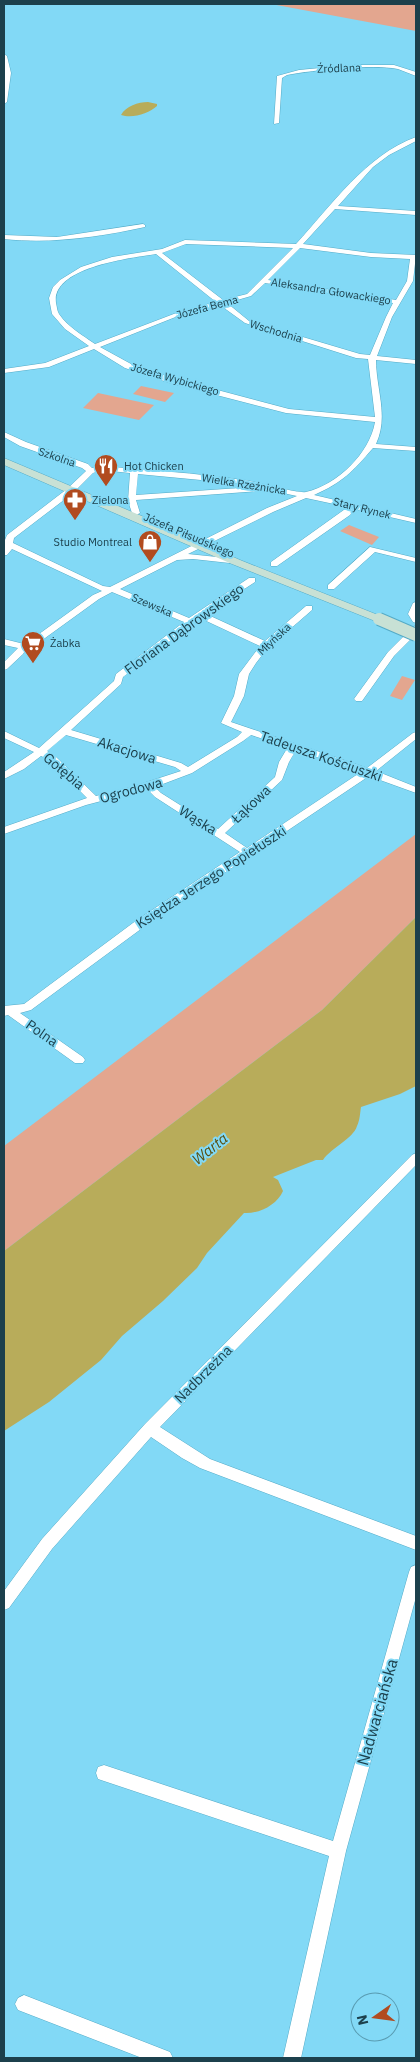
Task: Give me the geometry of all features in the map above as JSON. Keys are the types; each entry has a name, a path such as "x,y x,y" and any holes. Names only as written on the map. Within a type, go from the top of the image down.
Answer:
{"street":[{"path":"4,56 8,73 4,102"},
{"name":"Źródlana","path":"276,123 280,76 305,70 384,66 400,68 416,74"},
{"name":"Józefa Bema","path":"4,372 46,366 181,313 244,297 252,293 379,159 416,138"},
{"path":"333,207 416,213"},
{"path":"4,237 60,240 142,226"},
{"name":"Józefa Wybickiego","path":"379,420 307,414 282,409 152,374 124,364 72,331 56,316 51,302 56,288 73,273 112,259 157,252 188,242 298,246 371,255 415,257"},
{"name":"Wschodnia","path":"157,252 247,322 372,359 416,362"},
{"path":"4,642 23,646 34,643 94,599 270,510 308,496 344,477 376,436 379,420 372,359 389,317 410,281 415,257"},
{"name":"Aleksandra Głowackiego","path":"264,281 397,302"},
{"path":"232,311 242,302 244,297"},
{"name":"Szkolna","path":"4,434 23,444 85,466 90,472 72,489 10,536 4,553"},
{"path":"370,446 416,449"},
{"name":"Józefa Piłsudskiego","path":"4,461 136,513 236,562 274,570"},
{"name":"Wielka Rzeźnicka","path":"90,472 104,468 224,479 308,496"},
{"path":"134,472 132,498 136,513"},
{"path":"132,498 269,488"},
{"name":"Józefa Piłsudskiego","path":"72,489 161,528 274,570 416,635"},
{"name":"Stary Rynek","path":"308,496 416,521"},
{"path":"274,570 347,513 353,506"},
{"name":"Szewska","path":"6,543 102,588 113,589 190,621"},
{"path":"330,587 373,549 416,560"},
{"path":"175,559 193,556 236,562"},
{"name":"Floriana Dąbrowskiego","path":"4,776 42,752 118,682 119,676 190,621 252,580"},
{"path":"416,605 412,614 416,620"},
{"name":"Młyńska","path":"226,723 246,671 266,645 309,608"},
{"path":"200,615 266,645"},
{"path":"359,699 391,654 416,629"},
{"path":"4,667 19,654 23,646"},
{"name":"Tadeusza Kościuszki","path":"226,723 416,790"},
{"name":"Akacjowa","path":"64,731 178,765 189,771"},
{"name":"Ogrodowa","path":"4,831 94,799 149,786 189,771 240,739 249,731"},
{"name":"Gołębia","path":"4,734 51,757 94,799"},
{"name":"Księdza Jerzego Popiełuszki","path":"6,1010 27,1007 150,916 368,772 416,735"},
{"name":"Łąkowa","path":"219,833 279,778 284,762 293,746"},
{"name":"Wąska","path":"149,786 158,795 248,853"},
{"name":"Polna","path":"6,1010 79,1060"},
{"name":"Nadbrzeżna","path":"4,1603 47,1544 150,1428 416,1158"},
{"path":"150,1428 205,1464 416,1543"},
{"name":"Nadwarciańska","path":"292,2058 338,1851 416,1572"},
{"path":"104,1773 338,1851"},
{"path":"24,2004 164,2058"}],"shaded area":[{"path":"271,4 416,4 416,31"},
{"path":"141,386 174,393 165,402 133,394"},
{"path":"98,393 154,405 139,420 83,408"},
{"path":"349,525 379,537 372,545 340,531"},
{"path":"402,676 415,680 402,700 390,696"},
{"path":"416,834 416,917 322,1010 4,1251 4,1146"}],"water":[{"path":"148,102 157,104 157,106 140,115 121,115 133,105"},
{"name":"Warta","path":"416,917 416,1086 400,1094 361,1107 355,1131 323,1160 316,1160 273,1177 278,1180 283,1191 272,1204 256,1212 244,1213 207,1253 197,1268 163,1301 122,1336 101,1360 49,1402 4,1431 4,1251 322,1010"}],"place":[{"name":"Hot Chicken","path":"106,487"},
{"name":"Zielona","path":"75,521"},
{"name":"Studio Montreal","path":"150,563"},
{"name":"Żabka","path":"33,664"}]}
